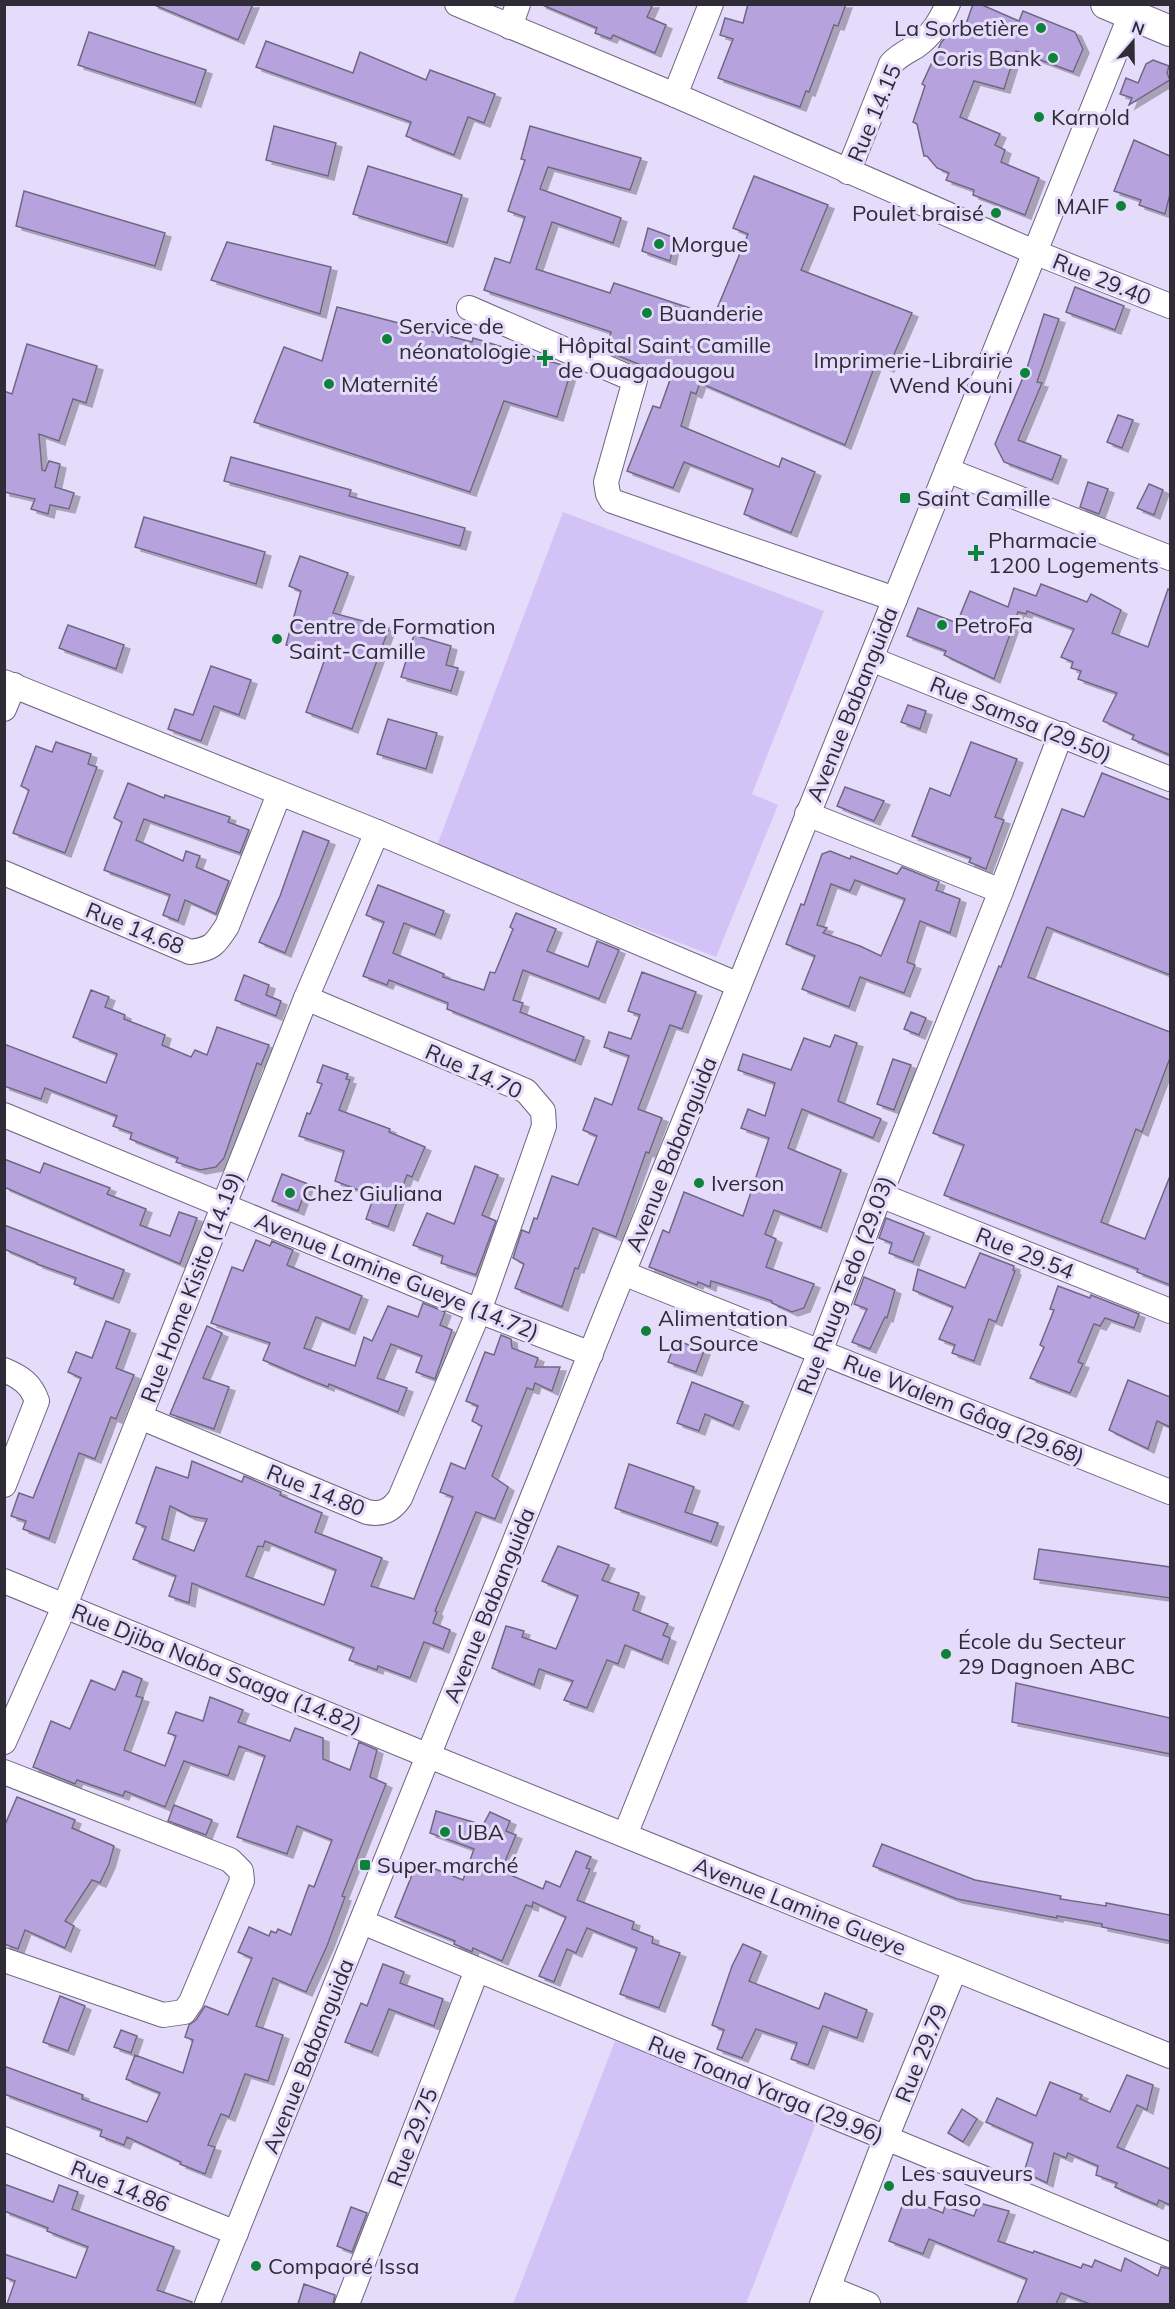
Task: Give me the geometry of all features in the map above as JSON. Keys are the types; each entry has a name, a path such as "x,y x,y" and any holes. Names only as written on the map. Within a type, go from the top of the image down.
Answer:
{"main road":[{"path":"1124,8 1170,31"}],"street":[{"name":"Rue 29.40","path":"457,4 514,16 675,95 848,172 1034,252 1170,306"},
{"path":"675,95 711,4"},
{"name":"Rue 14.15","path":"848,172 891,63 930,36 948,4"},
{"name":"Avenue Babanguida","path":"207,2304 947,470 1034,252 1124,8"},
{"path":"469,308 635,380 606,482 612,501 895,599"},
{"path":"947,470 1170,558"},
{"name":"Rue Samsa (29.50)","path":"871,659 1170,778"},
{"path":"4,709 9,683 377,832 740,985"},
{"name":"Rue Ruug Tedo (29.03)","path":"625,1835 820,1352 1061,734"},
{"name":"Rue 14.68","path":"4,873 190,952 206,950 218,940 227,926 279,794"},
{"path":"807,814 1001,891"},
{"name":"Rue Home Kisito (14.19)","path":"4,1742 65,1605 222,1205 306,998 377,832"},
{"name":"Rue 14.70","path":"306,998 526,1091 543,1111 544,1125 479,1311"},
{"name":"Avenue Lamine Gueye (14.72)","path":"4,1115 479,1311 591,1354"},
{"name":"Rue 29.54","path":"880,1195 1170,1311"},
{"name":"Rue Walem Gâag (29.68)","path":"623,1273 1170,1492"},
{"name":"Rue 14.80","path":"140,1417 367,1512 378,1514 386,1512 394,1507 400,1498 479,1311"},
{"path":"4,1370 20,1377 33,1389 37,1401 4,1485"},
{"name":"Rue Djiba Naba Saaga (14.82)","path":"4,1581 429,1756"},
{"name":"Avenue Lamine Gueye","path":"429,1756 1170,2056"},
{"path":"4,1772 230,1860 241,1871 242,1881 191,2002 184,2012 163,2015 4,1960"},
{"name":"Rue Toand Yarga (29.96)","path":"362,1922 1170,2255"},
{"name":"Rue 29.79","path":"826,2296 886,2138 955,1969"},
{"name":"Rue 29.75","path":"347,2304 477,1970"},
{"name":"Rue 14.86","path":"4,2139 236,2233"},
{"path":"826,2296 868,2304"}],"shaded area":[{"path":"563,512 824,611 752,794 778,805 716,957 436,848"},
{"path":"615,2041 818,2118 746,2304 513,2304"}],"building":[{"path":"152,4 253,4 238,40"},
{"path":"540,4 653,4 647,17 666,25 655,53 613,35 611,39 595,33 597,28"},
{"path":"748,4 846,4 838,26 834,25 809,92 806,91 800,107 718,78 733,39 720,35 725,18 743,23"},
{"path":"973,4 980,4 1019,21 1023,11 1075,32 1083,49 1073,72 1016,51 1004,89 974,81 960,117 1000,134 995,145 1005,150 1001,162 1039,178 1025,215 973,195 974,190 946,180 949,173 937,168 927,156 924,156 917,124 913,122 925,86 922,84 941,43 948,34 957,35 961,25 965,27"},
{"path":"89,32 206,70 195,103 78,65"},
{"path":"266,41 353,73 360,52 426,80 430,70 495,94 484,123 468,117 454,155 406,136 411,122 256,67"},
{"path":"1153,60 1169,66 1167,73 1170,80 1129,105 1132,98 1120,94 1126,78 1138,83 1146,64"},
{"path":"274,126 336,143 328,176 266,160"},
{"path":"530,126 641,158 630,190 548,167 540,189 621,218 613,243 552,222 536,269 610,293 614,283 714,316 748,234 733,228 754,176 828,205 801,270 912,313 888,368 876,363 845,445 700,383 696,394 691,392 681,426 779,467 782,458 815,472 791,533 744,514 753,489 684,462 673,488 627,471 653,406 660,408 671,377 606,351 611,332 484,290 495,258 510,263 525,217 508,211 525,160 521,159"},
{"path":"1134,140 1170,156 1170,194 1165,214 1139,205 1141,200 1114,191"},
{"path":"368,166 462,195 447,243 353,214"},
{"path":"24,191 165,233 155,266 16,226"},
{"name":"Morgue","path":"648,228 675,238 670,261 642,251"},
{"path":"227,242 331,267 320,314 211,280"},
{"path":"1075,287 1124,306 1115,330 1066,312"},
{"path":"337,307 472,342 473,338 572,368 557,417 504,401 470,492 254,422 284,347 322,361"},
{"path":"1044,314 1059,319 1037,382 1042,383 1018,440 1061,456 1052,480 1004,462 995,444 1027,368"},
{"path":"27,344 97,366 86,403 73,399 59,441 39,434 42,470 45,471 49,461 60,464 55,487 74,493 69,509 50,505 48,514 31,509 35,499 4,492 4,391 12,394"},
{"path":"1118,415 1133,420 1122,448 1107,442"},
{"path":"231,457 351,490 349,496 465,528 460,546 224,481"},
{"path":"1088,482 1108,489 1099,514 1080,507"},
{"path":"1149,484 1163,490 1154,515 1137,508"},
{"path":"144,517 265,552 256,584 135,547"},
{"path":"300,556 348,573 333,613 389,628 352,729 306,712 326,656 286,645 301,591 289,586"},
{"path":"1041,584 1087,602 1091,594 1121,610 1112,633 1148,647 1168,589 1170,590 1170,755 1132,739 1134,735 1103,721 1117,693 1078,679 1081,671 1071,668 1073,662 1061,657 1074,629 1027,611 1026,614 1018,612 994,679 944,655 946,651 907,636 918,608 957,623 970,591 1008,607 1014,588 1036,596"},
{"path":"68,625 124,645 116,669 59,648"},
{"path":"414,635 451,646 446,665 458,668 451,691 401,677"},
{"path":"211,666 251,680 239,715 214,706 201,741 168,729 175,709 193,715"},
{"path":"908,705 926,711 920,729 901,722"},
{"path":"388,719 437,733 426,769 377,754"},
{"path":"56,742 91,754 88,764 97,767 65,853 13,833 29,790 21,786 36,746 52,752"},
{"path":"971,742 1017,759 995,817 1004,820 986,869 969,862 971,858 912,836 930,788 950,796"},
{"path":"1102,773 1170,800 1170,975 1047,927 1028,977 1170,1032 1170,1058 1142,1132 1136,1129 1101,1222 1145,1239 1170,1176 1170,1285 1137,1272 1138,1269 944,1195 964,1145 933,1133 1062,809 1084,817"},
{"path":"128,783 164,798 165,795 230,817 228,822 249,830 240,853 144,819 136,840 183,861 186,851 200,856 196,867 229,881 216,914 185,900 178,921 163,915 170,895 104,870 122,822 114,818"},
{"path":"845,787 884,801 874,821 837,806"},
{"path":"303,831 329,841 285,953 259,942 280,896"},
{"path":"830,851 850,859 851,856 897,874 902,867 939,882 936,890 960,899 950,933 920,921 907,962 915,965 904,993 860,977 849,1007 802,989 815,956 786,944 801,904 804,905 822,854","holes":["855,880 905,899 881,956 823,933 827,928 817,925 831,884 850,891"]},
{"path":"378,885 444,911 435,935 404,923 393,953 444,974 443,977 484,990 490,972 495,973 513,929 510,927 516,913 556,929 547,951 588,967 597,941 619,950 599,999 523,970 513,1000 523,1003 520,1012 584,1037 575,1061 447,1009 448,1003 389,980 387,985 363,976 384,922 366,915"},
{"path":"642,972 696,992 682,1029 670,1025 638,1109 662,1118 649,1153 646,1152 616,1237 593,1228 578,1269 575,1268 562,1307 515,1288 524,1264 513,1258 522,1230 529,1233 534,1218 537,1219 552,1176 578,1185 597,1136 583,1130 595,1098 612,1105 629,1056 604,1047 609,1032 631,1039 640,1015 628,1011"},
{"path":"244,975 269,985 266,995 281,1001 276,1016 235,1000"},
{"path":"91,990 109,997 105,1007 125,1015 124,1019 165,1035 162,1045 191,1057 195,1050 207,1055 217,1027 269,1045 261,1065 257,1063 224,1158 216,1167 200,1170 176,1162 178,1158 130,1139 132,1133 113,1126 117,1116 45,1088 41,1099 4,1086 4,1044 106,1083 117,1054 73,1037"},
{"path":"911,1012 926,1018 919,1035 904,1029"},
{"path":"835,1035 857,1043 838,1101 881,1119 873,1138 802,1109 788,1148 841,1170 821,1228 774,1210 765,1234 776,1239 766,1267 814,1284 804,1308 792,1312 772,1301 721,1284 711,1281 710,1287 698,1282 697,1285 649,1267 663,1230 669,1233 684,1192 743,1216 769,1138 741,1128 748,1109 765,1116 775,1083 738,1070 743,1054 791,1070 804,1038 830,1047"},
{"path":"893,1059 911,1065 894,1110 877,1104"},
{"path":"323,1065 348,1074 346,1079 350,1080 339,1110 390,1129 389,1132 425,1147 412,1177 407,1175 388,1227 366,1219 374,1196 335,1181 344,1151 299,1136 307,1113 310,1114 322,1084 317,1082"},
{"path":"4,1159 40,1173 44,1163 110,1188 107,1194 146,1209 140,1225 170,1236 179,1212 197,1218 180,1264 4,1187"},
{"path":"475,1166 498,1175 482,1215 496,1221 476,1275 441,1263 443,1256 413,1245 427,1213 454,1224"},
{"path":"282,1174 308,1184 298,1211 272,1201"},
{"path":"886,1218 924,1233 913,1262 889,1253 892,1243 879,1238"},
{"path":"4,1225 124,1270 113,1299 74,1284 76,1278 4,1249"},
{"path":"256,1240 270,1246 272,1241 293,1250 287,1265 362,1296 349,1330 316,1317 304,1348 355,1366 364,1337 372,1341 388,1306 418,1317 423,1303 445,1312 440,1325 452,1330 435,1379 416,1372 422,1356 391,1344 377,1378 407,1388 398,1412 329,1384 328,1387 263,1360 270,1343 211,1323 232,1267 243,1271"},
{"path":"980,1253 1014,1266 1015,1271 996,1322 989,1319 974,1361 952,1353 955,1345 939,1339 953,1307 913,1290 918,1269 965,1288"},
{"path":"864,1277 895,1290 887,1318 885,1317 870,1349 852,1342 867,1309 854,1304"},
{"path":"1058,1286 1090,1298 1091,1295 1139,1314 1134,1328 1105,1318 1100,1326 1094,1324 1078,1362 1083,1364 1070,1393 1030,1378 1044,1347 1040,1345 1054,1310 1050,1309"},
{"path":"106,1321 130,1330 116,1368 134,1375 116,1419 111,1417 95,1459 79,1453 49,1539 23,1529 26,1521 11,1516 19,1493 33,1498 81,1378 68,1372 76,1352 92,1358"},
{"path":"207,1326 222,1333 203,1378 229,1387 214,1429 170,1414"},
{"path":"501,1335 511,1339 512,1348 538,1358 535,1367 560,1367 552,1391 535,1383 533,1390 527,1388 492,1476 508,1487 495,1519 476,1512 435,1611 437,1612 433,1623 450,1630 443,1649 424,1642 410,1678 378,1666 377,1670 349,1660 354,1648 192,1583 189,1603 169,1596 176,1576 133,1559 146,1527 136,1523 156,1467 188,1478 192,1461 242,1482 244,1476 322,1513 315,1532 382,1558 371,1586 414,1599 453,1497 440,1492 451,1463 465,1469 482,1426 472,1421 478,1406 466,1401 485,1352 494,1355","holes":["170,1506 190,1516 207,1519 194,1551 162,1539","265,1541 336,1570 324,1605 246,1576 258,1546 263,1547"]},
{"path":"676,1340 704,1351 696,1372 668,1362"},
{"path":"1128,1380 1170,1397 1170,1427 1157,1421 1148,1449 1109,1430"},
{"path":"692,1382 743,1402 733,1426 705,1414 699,1431 677,1423"},
{"path":"629,1464 694,1487 685,1512 718,1523 711,1542 615,1508"},
{"path":"558,1546 609,1565 602,1580 639,1593 633,1610 668,1624 663,1635 670,1638 662,1660 625,1645 618,1664 607,1660 587,1708 564,1700 573,1681 539,1669 534,1685 492,1668 506,1626 524,1631 522,1637 556,1649 578,1596 542,1581"},
{"path":"1039,1549 1170,1567 1170,1598 1034,1579"},
{"path":"123,1671 142,1679 136,1696 143,1698 124,1750 165,1766 176,1736 168,1733 176,1712 203,1721 210,1697 243,1710 238,1722 290,1741 295,1728 323,1738 323,1759 350,1770 359,1742 377,1750 370,1777 386,1784 342,1896 345,1897 327,1946 306,1992 273,1978 256,2026 283,2035 268,2081 245,2074 229,2117 221,2114 208,2145 215,2147 205,2174 127,2137 124,2145 100,2136 102,2130 4,2094 4,2066 83,2095 82,2099 147,2122 160,2093 126,2079 135,2055 183,2073 193,2040 185,2037 189,2025 196,2020 205,2006 228,2015 252,1958 238,1952 249,1927 269,1936 271,1931 276,1933 278,1929 291,1935 309,1885 314,1887 332,1840 297,1826 287,1854 237,1837 265,1756 239,1746 228,1776 184,1761 165,1807 125,1791 123,1796 77,1780 75,1784 33,1767 51,1721 70,1729 91,1680 115,1690"},
{"path":"1016,1683 1170,1718 1170,1754 1012,1722"},
{"path":"17,1797 75,1820 72,1828 114,1846 100,1883 92,1880 65,1921 74,1926 65,1948 25,1930 18,1949 4,1944 4,1827"},
{"path":"174,1805 212,1820 206,1835 168,1821"},
{"path":"436,1811 483,1825 490,1812 510,1821 506,1831 516,1835 501,1871 543,1889 546,1881 560,1887 576,1851 591,1857 586,1868 590,1869 577,1900 634,1922 632,1929 653,1937 652,1943 680,1953 659,2008 620,1994 637,1948 587,1928 576,1953 567,1949 554,1982 539,1976 566,1917 533,1902 532,1907 526,1905 502,1961 473,1948 472,1952 454,1944 455,1941 395,1917 416,1865 419,1866 420,1863 463,1880 474,1849 430,1833"},
{"path":"882,1844 975,1880 1061,1896 1060,1899 1106,1906 1106,1903 1170,1915 1170,1941 1102,1927 1102,1924 957,1899 873,1866"},
{"path":"743,1944 761,1952 749,1981 819,2009 825,1993 867,2010 857,2038 823,2026 808,2065 791,2059 797,2043 756,2029 742,2058 717,2049 724,2030 712,2025 732,1966"},
{"path":"383,1964 404,1972 400,1983 443,1999 434,2026 389,2009 372,2052 345,2042 361,2003 367,2006"},
{"path":"60,1996 85,2006 68,2051 43,2042"},
{"path":"121,2030 137,2036 131,2053 114,2047"},
{"path":"1127,2075 1153,2085 1147,2110 1137,2105 1117,2147 1170,2169 1170,2205 1159,2200 1157,2205 1115,2187 1117,2183 1096,2175 1098,2166 1068,2153 1066,2158 1054,2153 1047,2183 1024,2172 1033,2143 986,2122 997,2098 1036,2116 1050,2082 1082,2095 1080,2099 1110,2112"},
{"path":"962,2109 977,2119 963,2142 948,2133"},
{"path":"4,2184 53,2202 59,2185 78,2192 72,2209 174,2247 157,2290 192,2302 191,2304 7,2304 15,2281 4,2277 4,2254 76,2278 88,2247 4,2211"},
{"path":"904,2201 914,2205 915,2202 943,2213 945,2206 974,2216 979,2203 1009,2211 998,2241 1081,2268 1083,2264 1092,2267 1095,2260 1121,2271 1125,2258 1158,2276 1161,2267 1170,2269 1170,2304 1090,2304 1061,2293 1056,2304 1017,2304 1027,2279 929,2239 923,2254 889,2241"},
{"path":"351,2207 367,2213 352,2252 337,2246"},
{"path":"304,2284 335,2295 333,2304 298,2304"}],"place":[{"name":"La Sorbetière","path":"1041,28"},
{"name":"Coris Bank","path":"1053,58"},
{"name":"Karnold","path":"1039,117"},
{"name":"MAIF","path":"1121,206"},
{"name":"Poulet braisé","path":"996,213"},
{"name":"Morgue","path":"659,244"},
{"name":"Buanderie","path":"647,313"},
{"name":"Service de néonatologie","path":"387,339"},
{"name":"Hôpital Saint Camille de Ouagadougou","path":"545,358"},
{"name":"Imprimerie-Librairie Wend Kouni","path":"1025,373"},
{"name":"Maternité","path":"329,384"},
{"name":"Saint Camille","path":"905,498"},
{"name":"Pharmacie 1200 Logements","path":"976,553"},
{"name":"PetroFa","path":"942,625"},
{"name":"Centre de Formation Saint-Camille","path":"277,639"},
{"name":"Iverson","path":"699,1183"},
{"name":"Chez Giuliana","path":"290,1193"},
{"name":"Alimentation La Source","path":"646,1331"},
{"name":"École du Secteur 29 Dagnoen ABC","path":"946,1654"},
{"name":"UBA","path":"445,1832"},
{"name":"Super marché","path":"365,1865"},
{"name":"Les sauveurs du Faso","path":"889,2186"},
{"name":"Compaoré Issa","path":"256,2266"}]}
